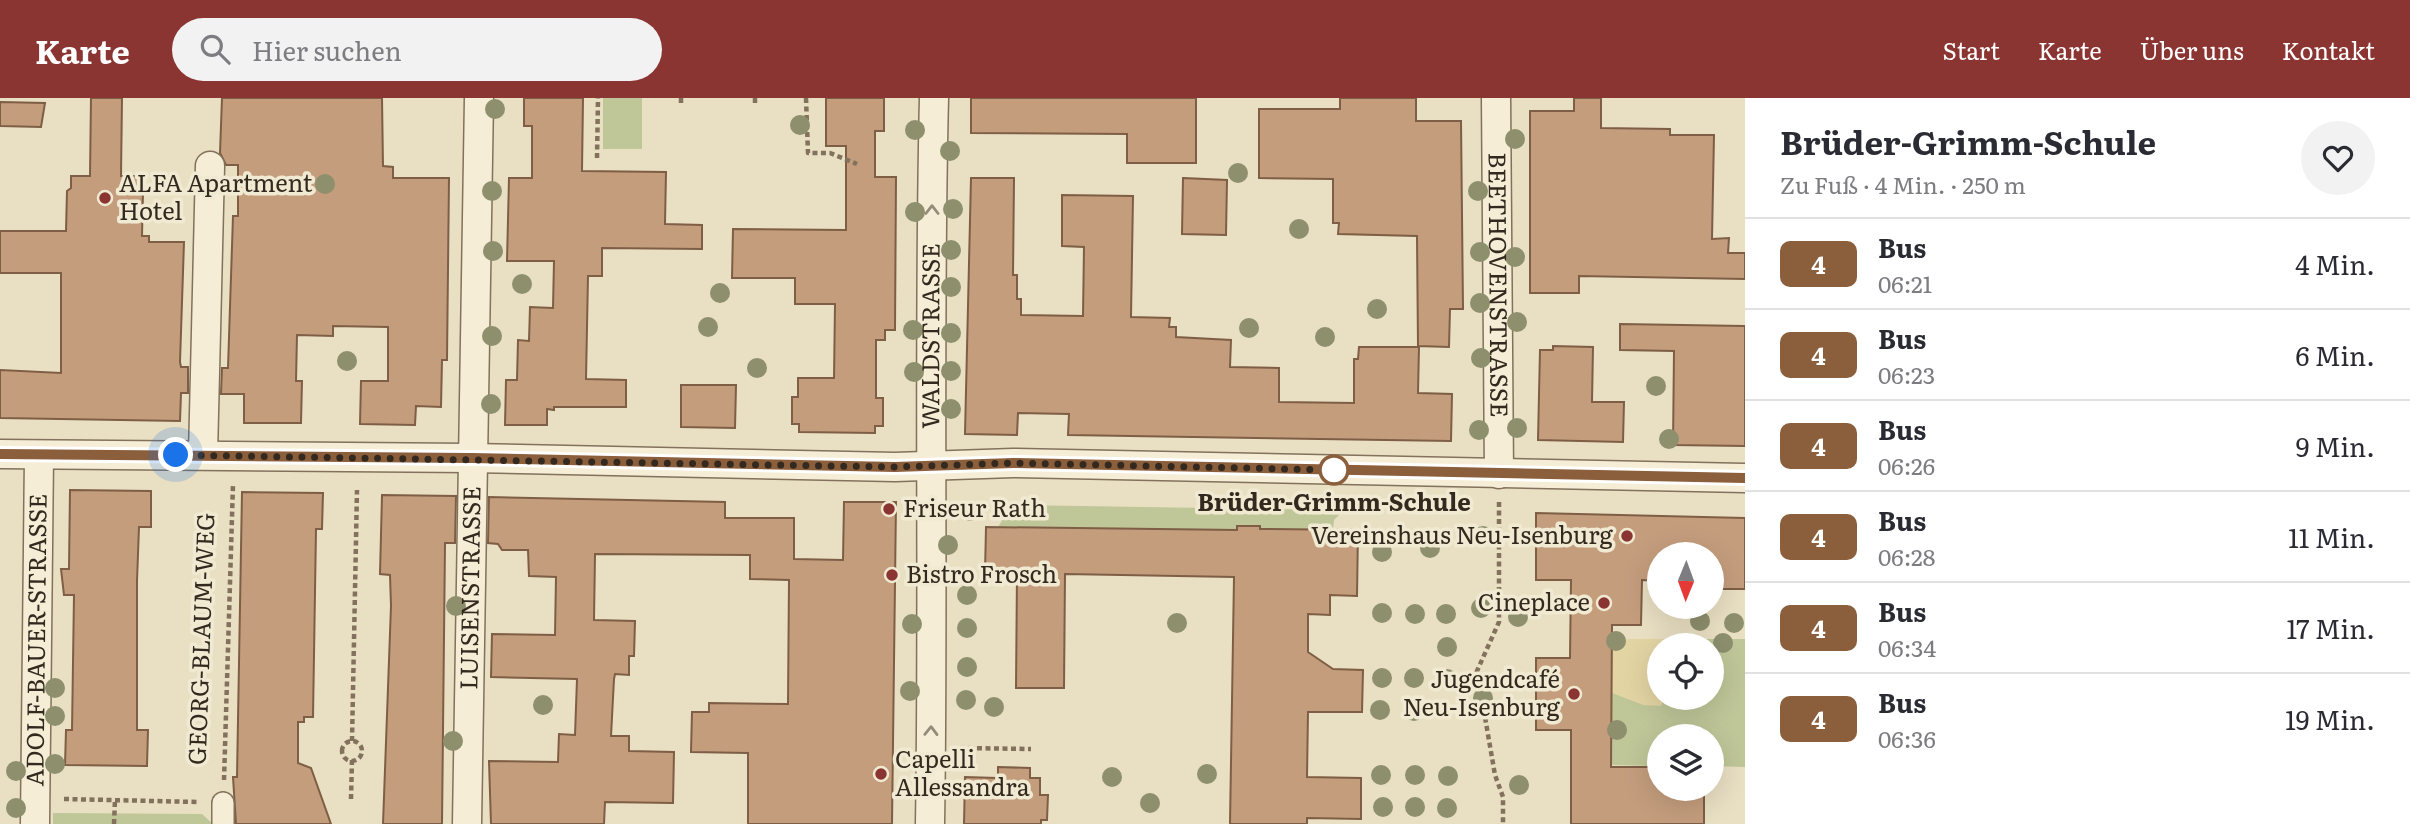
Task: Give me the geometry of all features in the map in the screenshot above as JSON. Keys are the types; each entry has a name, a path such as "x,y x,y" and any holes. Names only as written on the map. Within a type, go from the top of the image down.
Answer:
{"street":[{"name":"LUISENSTRASSE","path":"467,824 471,458 480,98"},
{"name":"WALDSTRASSE","path":"930,824 934,582 931,464 934,98"},
{"name":"BEETHOVENSTRASSE","path":"1496,98 1499,486"},
{"path":"203,455 210,166"},
{"path":"0,454 471,458 895,467 1013,463 1499,486 1745,478"},
{"name":"ADOLF-BAUER-STRASSE","path":"35,811 39,455"},
{"path":"223,803 223,824"}],"path":[{"path":"597,158 598,98"},
{"path":"806,98 808,153 830,153 857,164"},
{"name":"GEORG-BLAUM-WEG","path":"223,803 233,455"},
{"path":"1499,486 1499,622 1477,671 1495,775 1503,797 1503,824"},
{"path":"352,741 357,491"},
{"path":"352,741 359,744 362,751 359,758 352,760 345,758 342,750 345,743 352,741"},
{"path":"952,748 1031,749"},
{"path":"351,799 352,760"},
{"path":"35,811 115,800 223,803"},
{"path":"114,824 115,800"}],"green space":[{"path":"603,98 642,98 642,149 603,149"},
{"path":"1012,505 1344,510 1334,520 1333,530 1260,529 1260,526 1237,526 1237,530 998,527"},
{"path":"1612,639 1647,639 1647,710 1724,710 1724,639 1745,639 1745,767 1724,766 1724,724 1647,724 1647,766 1611,765"},
{"path":"53,813 202,814 213,824 53,824"}],"sand":[{"path":"1612,639 1647,639 1647,705 1612,693"}],"building":[{"path":"91,98 122,98 121,176 138,176 138,189 143,191 142,236 149,236 149,242 184,242 180,362 181,367 188,367 188,393 181,393 180,421 0,418 0,370 61,373 61,273 0,273 0,231 66,231 67,191 71,188 71,176 90,176"},
{"path":"222,98 382,98 383,166 393,167 393,178 449,178 447,360 442,360 441,407 416,406 415,425 360,424 361,381 388,381 388,327 333,326 333,336 297,335 296,381 302,381 301,423 244,423 244,394 221,394 222,368 228,368 233,216 238,216 238,165 226,165 220,153"},
{"path":"524,98 583,98 582,171 666,172 665,224 702,225 702,249 602,248 602,276 588,276 586,379 626,380 626,407 554,407 554,410 547,409 547,425 505,425 506,380 517,380 518,340 529,341 530,307 553,308 554,261 507,261 509,178 532,178 532,126 524,126"},
{"path":"826,98 884,98 884,131 875,131 875,177 896,177 895,330 885,330 885,340 876,340 876,398 883,398 883,426 875,426 875,433 799,432 799,424 792,424 792,397 798,397 798,378 834,378 835,304 795,304 795,278 732,278 733,229 846,230 846,146 826,146"},
{"path":"971,98 1196,98 1196,163 1127,163 1127,134 971,133"},
{"path":"1340,98 1416,98 1416,121 1461,121 1463,309 1450,309 1449,347 1418,346 1417,236 1338,234 1339,223 1333,223 1333,179 1259,178 1259,109 1340,109"},
{"path":"1574,98 1601,98 1601,128 1670,129 1670,135 1714,135 1712,239 1729,238 1728,253 1745,253 1745,279 1579,276 1579,293 1530,293 1530,111 1574,111"},
{"path":"0,102 45,103 41,127 0,126"},
{"path":"971,178 1014,178 1013,275 1017,275 1017,299 1021,299 1021,315 1083,316 1084,247 1062,246 1062,195 1133,196 1131,317 1170,318 1169,327 1176,327 1176,337 1231,340 1230,367 1279,368 1279,402 1354,403 1354,359 1358,359 1359,347 1419,347 1418,393 1452,394 1451,441 1068,435 1069,414 1018,413 1017,435 965,434"},
{"path":"1183,178 1227,180 1226,235 1182,234"},
{"path":"1620,324 1745,326 1745,446 1673,445 1674,351 1620,350"},
{"path":"1553,346 1593,347 1592,402 1624,402 1623,442 1538,440 1540,350 1553,350"},
{"path":"681,385 736,385 735,428 681,427"},
{"path":"70,490 151,491 151,527 139,527 137,581 137,730 148,730 147,766 65,765 66,730 72,730 74,595 64,595 61,569 69,569"},
{"path":"242,492 323,493 322,529 316,529 313,717 304,717 304,722 298,722 298,763 311,768 331,824 236,824 233,777 237,777"},
{"path":"382,495 456,496 455,543 445,543 442,824 383,824 391,606 390,575 380,574"},
{"path":"489,497 725,502 725,518 794,518 794,559 843,560 844,502 896,502 892,824 748,824 748,753 691,752 692,712 709,712 709,703 788,704 789,580 750,579 750,555 595,554 594,620 635,621 634,656 629,656 629,675 615,674 611,736 629,736 629,751 674,752 673,803 605,802 604,824 491,824 489,761 558,762 559,734 575,735 577,679 491,677 492,634 555,635 556,577 529,576 528,550 502,550 498,544 488,543"},
{"path":"1536,513 1745,518 1745,589 1724,589 1724,542 1647,542 1647,580 1642,580 1641,625 1612,625 1611,767 1647,767 1647,801 1704,801 1704,824 1571,824 1571,730 1536,730 1536,658 1570,658 1571,580 1536,580"},
{"path":"1237,526 1260,526 1260,529 1358,530 1357,596 1330,595 1330,615 1308,614 1308,652 1333,669 1363,670 1362,712 1308,712 1307,777 1361,778 1361,819 1307,818 1307,824 1230,824 1234,577 1065,574 1064,688 1016,688 1017,573 985,573 986,527 1237,530"},
{"path":"998,767 1030,768 1030,778 1040,778 1040,795 1048,795 1047,820 1041,820 1041,824 964,824 965,777 998,778"}],"bus line":[{"name":"4","path":"0,454 471,458 895,467 1013,463 1745,478"}],"place":[{"name":"ALFA Apartment Hotel","path":"105,198"},
{"name":"Brüder-Grimm-Schule","path":"1334,470"},
{"name":"Friseur Rath","path":"889,509"},
{"name":"Vereinshaus Neu-Isenburg","path":"1627,536"},
{"name":"Bistro Frosch","path":"892,575"},
{"name":"Cineplace","path":"1604,603"},
{"name":"Jugendcafé Neu-Isenburg","path":"1574,694"},
{"name":"Capelli Allessandra","path":"881,774"}],"route":[{"path":"176,455 895,467 1013,463 1334,470"}]}
